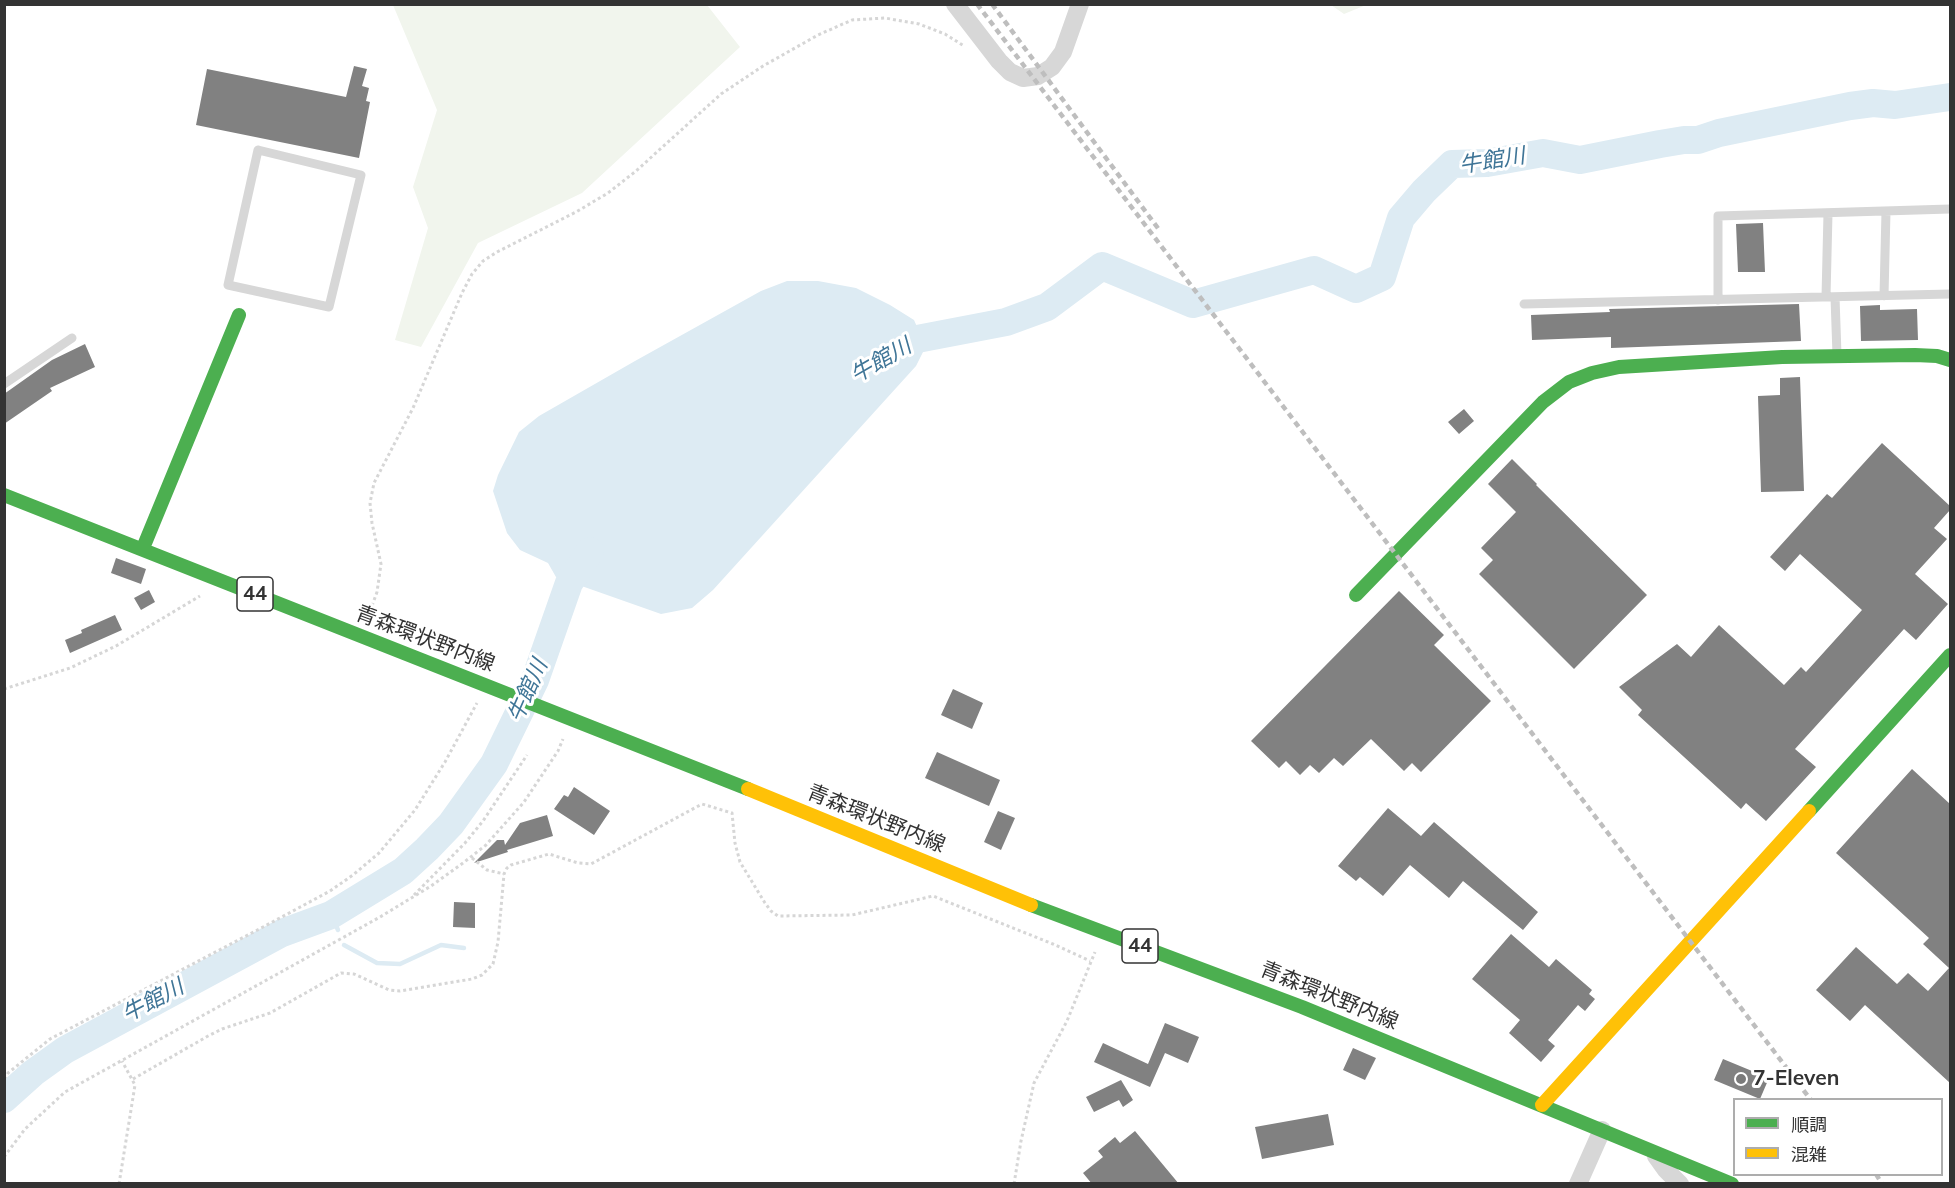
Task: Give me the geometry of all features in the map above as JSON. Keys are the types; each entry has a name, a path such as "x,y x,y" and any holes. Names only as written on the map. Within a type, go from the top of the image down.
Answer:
{"main road":[{"path":"142,548 244,302"},
{"path":"1356,595 1543,402 1569,382 1592,373 1618,367 1782,357 1915,355 1937,356 1950,360"},
{"name":"青森環状野内線","path":"4,495 856,832 1039,908 1302,1007 1732,1184"},
{"path":"1542,1105 1950,655"}],"street":[{"path":"955,4 999,61 1010,72 1023,78 1038,76 1052,67 1063,52 1080,4"},
{"path":"1578,1184 1602,1130"},
{"path":"1651,1149 1666,1170 1680,1184"}],"lane":[{"path":"258,150 361,175 329,307 244,302 228,285 258,150"},
{"path":"1718,300 1718,216 1950,209"},
{"path":"1884,296 1886,211"},
{"path":"1828,213 1830,297 1837,356"},
{"path":"1524,304 1950,294"},
{"path":"4,384 72,338"}],"path":[{"path":"361,636 377,592 381,564 370,503 374,483 417,399 462,293 472,274 483,261 608,193 636,171 721,94 763,66 852,20 885,18 919,24 945,34 966,46"},
{"path":"4,689 70,668 116,646 223,582"},
{"path":"4,1079 8,1073 50,1039 330,891 353,875 379,853 415,810 445,762 486,685"},
{"path":"4,1156 25,1129 66,1092 413,897 471,857 505,826 524,802 558,751 572,720"},
{"path":"413,897 417,890 465,843 483,821 528,755"},
{"path":"133,1079 208,1036 270,1013 342,973 354,974 389,990 399,991 482,975 494,964 504,874 511,865 549,854 578,863 591,864 706,803 732,813 735,843 740,862 765,903 778,916 852,915 933,896 1090,961"},
{"path":"471,857 487,870 504,874"},
{"path":"1014,1184 1034,1083 1067,1020 1090,961 1105,933"},
{"path":"119,1184 135,1085 122,1061"}],"shaded area":[{"path":"393,5 707,5 740,47 582,193 478,243 421,347 395,340 428,228 413,187 437,110"},
{"path":"1331,5 1366,5 1344,14"}],"water":[{"path":"787,281 818,281 856,288 890,305 914,320 922,338 923,352 916,366 713,590 692,608 661,614 556,577 548,563 520,550 507,533 493,491 498,475 519,432 539,416 635,361 761,291"}],"building":[{"path":"354,66 367,69 362,86 369,88 366,101 370,102 359,158 196,125 207,69 346,97"},
{"path":"1763,223 1765,272 1738,272 1736,224"},
{"path":"1799,304 1801,341 1611,348 1611,337 1532,340 1531,315 1610,312 1609,309"},
{"path":"1880,305 1880,310 1917,309 1918,340 1861,341 1860,306"},
{"path":"85,344 95,367 50,388 52,391 4,424 4,394 52,360"},
{"path":"1800,377 1804,491 1761,492 1758,396 1780,395 1780,378"},
{"path":"1464,409 1474,421 1459,434 1448,422"},
{"path":"1882,443 1950,506 1950,510 1934,528 1947,539 1915,574 1948,604 1916,640 1904,629 1795,749 1816,767 1766,821 1746,803 1741,809 1638,715 1642,710 1619,687 1677,644 1691,657 1719,625 1784,685 1801,667 1806,672 1862,610 1800,554 1785,571 1770,557 1827,494 1832,498"},
{"path":"1512,459 1647,595 1574,669 1479,574 1493,560 1481,548 1516,512 1488,484"},
{"path":"116,558 146,569 141,584 111,573"},
{"path":"149,590 155,602 141,610 134,598"},
{"path":"1399,591 1444,635 1434,645 1491,701 1421,772 1412,763 1404,771 1371,739 1343,766 1334,758 1319,773 1310,765 1300,775 1286,761 1279,768 1251,741"},
{"path":"115,615 122,630 70,653 65,640"},
{"path":"953,689 983,703 972,729 941,715"},
{"path":"937,752 1000,780 989,806 925,778"},
{"path":"1912,769 1950,804 1950,1083 1865,1005 1850,1021 1816,990 1856,947 1897,984 1908,973 1928,991 1949,968 1923,944 1929,938 1836,853"},
{"path":"574,787 610,811 594,835 554,809 564,795 568,797"},
{"path":"1388,808 1421,836 1434,822 1538,912 1523,930 1463,881 1449,898 1410,865 1383,896 1360,877 1356,881 1338,866"},
{"path":"998,811 1015,818 1001,850 984,842"},
{"path":"547,815 553,836 474,863 497,840 504,840 505,845 520,823"},
{"path":"454,902 475,903 475,928 453,927"},
{"path":"1511,934 1549,967 1556,959 1592,990 1589,994 1595,999 1585,1011 1578,1005 1548,1040 1555,1046 1541,1062 1509,1033 1520,1020 1472,979"},
{"path":"1165,1023 1199,1037 1188,1063 1165,1053 1150,1087 1094,1062 1103,1043 1148,1064"},
{"path":"1353,1048 1376,1058 1365,1080 1343,1070"},
{"name":"7-Eleven","path":"1723,1059 1769,1078 1760,1098 1714,1080"},
{"path":"1121,1080 1133,1100 1123,1107 1119,1100 1094,1112 1086,1097"},
{"path":"1328,1114 1334,1145 1262,1159 1255,1127"},
{"path":"1135,1131 1179,1184 1092,1184 1083,1173 1103,1157 1098,1151 1115,1137 1120,1143"}],"waterway":[{"name":"牛館川","path":"887,355 912,340 1006,322 1047,307 1102,266 1193,304 1314,270 1356,289 1382,277 1401,218 1424,191 1452,164 1487,163 1543,153 1580,160 1660,144 1698,140 1719,133 1850,106 1873,103 1895,105 1950,97"},
{"name":"牛館川","path":"4,1099 33,1073 65,1050 282,933 331,915 403,871 427,849 451,824 494,764 535,680 569,583 590,551"},
{"path":"331,915 338,930"},
{"path":"344,945 377,963 400,964 441,945 464,948"}],"railway":[{"path":"977,4 1809,1098"},
{"path":"992,4 1160,231"},
{"path":"1877,1176 1882,1184"}],"traffic: fast":[{"path":"143,548 239,315"},
{"path":"1356,595 1543,402 1569,382 1592,373 1619,367 1782,357 1915,355 1937,356 1950,360"},
{"path":"4,495 748,789"},
{"path":"1809,811 1950,655"},
{"path":"1031,905 1302,1007 1732,1184"}],"traffic: slow":[{"path":"748,789 1031,905"},
{"path":"1542,1105 1809,811"}],"place":[{"name":"7-Eleven","path":"1741,1079"}]}
